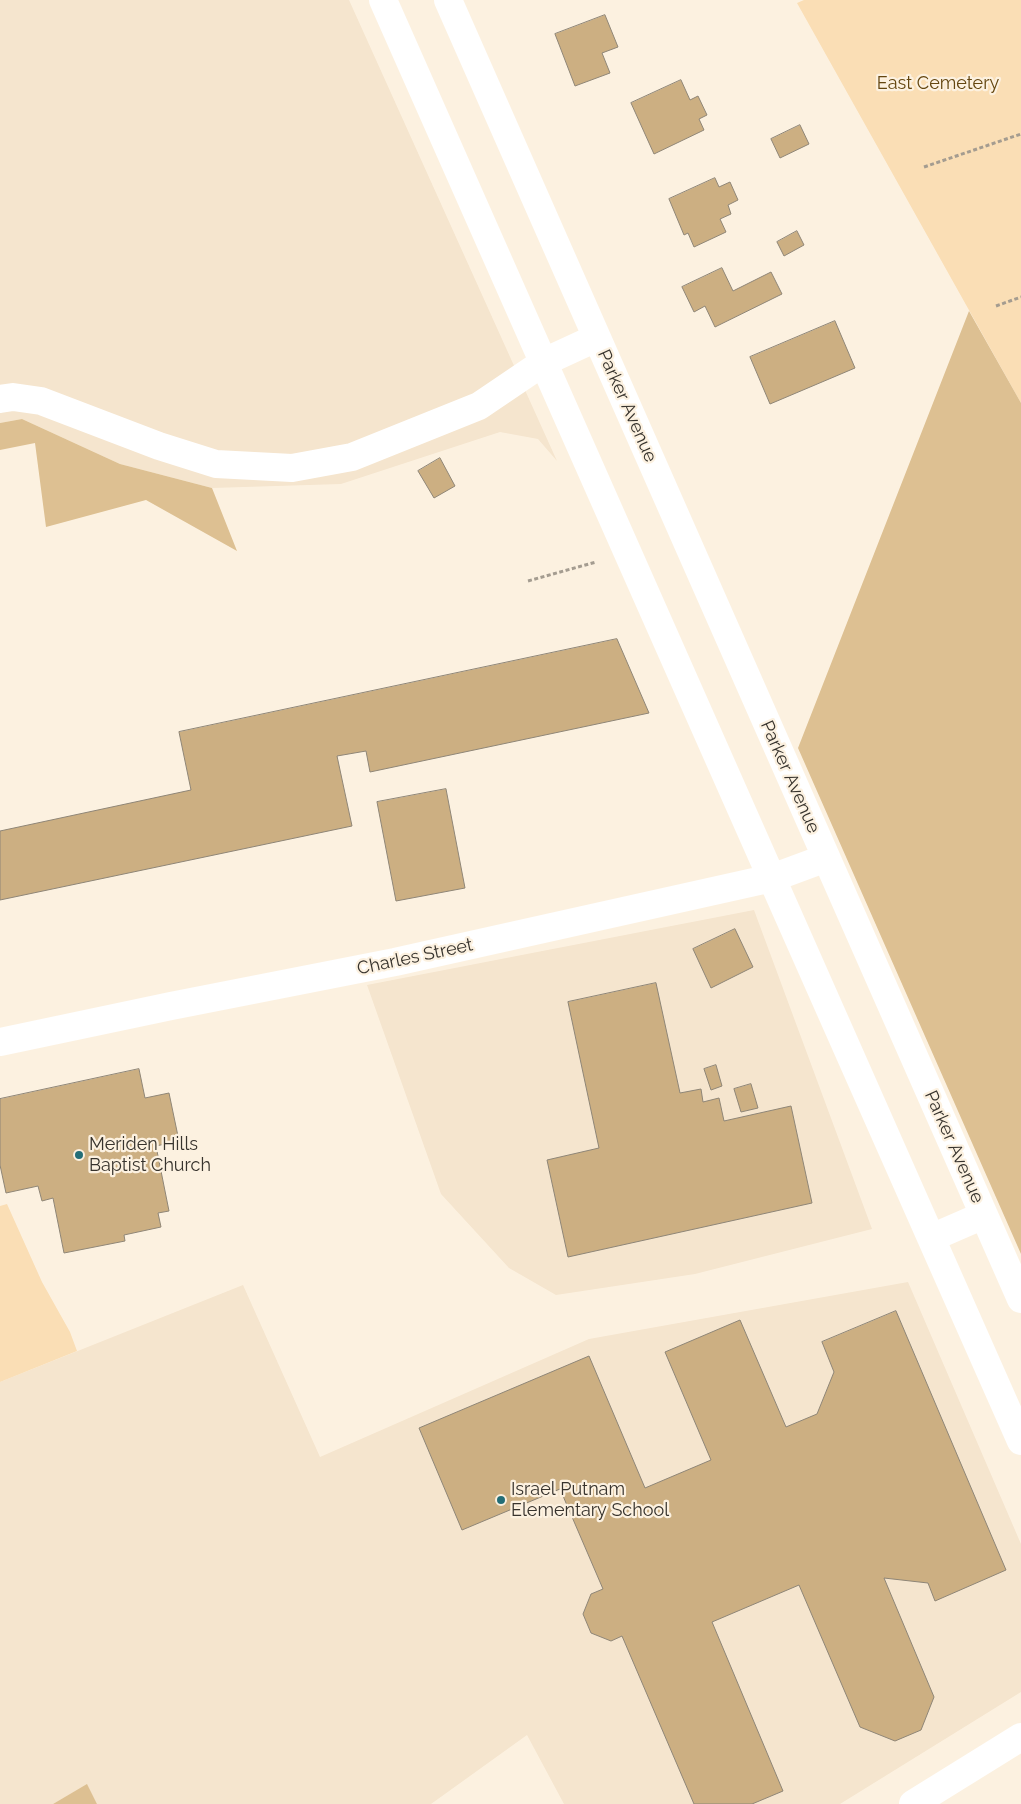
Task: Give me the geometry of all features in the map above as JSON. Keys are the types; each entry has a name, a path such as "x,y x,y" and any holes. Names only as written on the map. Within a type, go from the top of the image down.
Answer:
{"street":[{"path":"383,0 1021,1441"},
{"name":"Parker Avenue","path":"448,0 1021,1299"},
{"name":"Parker Avenue","path":"0,399 13,397 41,401 159,446 216,464 292,468 352,457 478,406 544,362 596,338"},
{"name":"Charles Street","path":"0,1042 395,962 772,878 826,858"},
{"name":"Parker Avenue","path":"931,1238 984,1215"},
{"path":"913,1804 1021,1737"}],"path":[{"path":"924,167 1021,134"},
{"path":"996,306 1021,297"},
{"path":"528,581 596,562"}],"shaded area":[{"path":"0,0 349,0 557,461 538,439 500,432 341,484 212,488 120,464 22,419 0,423"},
{"path":"969,311 1021,403 1021,1254 798,748"},
{"path":"22,419 120,464 212,488 237,551 146,500 46,527 35,443 0,450 0,423"},
{"path":"754,910 872,1229 695,1274 556,1295 509,1268 441,1194 367,985"},
{"name":"Israel Putnam Elementary School","path":"908,1282 1021,1544 1021,1692 840,1804 564,1804 527,1735 431,1804 97,1804 87,1785 53,1804 0,1804 0,1382 243,1285 320,1457 589,1339"},
{"path":"87,1784 97,1804 53,1804"}],"green space":[{"name":"East Cemetery","path":"804,0 1021,0 1021,403 797,3"},
{"path":"7,1204 42,1282 70,1332 77,1351 0,1382 0,1206"}],"building":[{"path":"605,15 618,47 602,53 610,73 575,86 555,34"},
{"path":"681,80 690,100 698,96 707,115 699,119 704,130 654,154 631,103"},
{"path":"800,125 809,144 780,158 771,139"},
{"path":"715,178 719,187 730,182 738,200 728,205 731,214 720,219 726,232 694,247 688,233 684,235 669,199"},
{"path":"797,231 804,245 784,256 777,242"},
{"path":"722,268 733,291 771,272 782,294 715,327 705,306 694,312 682,287"},
{"path":"835,321 855,368 770,404 750,357"},
{"path":"440,458 455,486 434,498 418,471"},
{"path":"617,639 649,713 370,772 366,751 337,756 352,826 0,900 0,831 191,790 179,732"},
{"path":"446,789 465,888 396,901 377,802"},
{"path":"735,929 753,967 711,988 693,949"},
{"path":"656,983 680,1093 701,1089 703,1102 719,1098 724,1121 791,1106 812,1203 568,1257 547,1160 599,1148 568,1002"},
{"path":"716,1065 722,1086 711,1090 704,1069"},
{"name":"Meriden Hills Baptist Church","path":"139,1069 145,1098 169,1093 179,1141 156,1146 169,1211 158,1213 161,1227 124,1235 125,1241 64,1253 53,1198 42,1201 38,1186 6,1193 0,1165 0,1099"},
{"path":"751,1084 758,1108 741,1112 734,1089"},
{"path":"896,1311 1006,1570 935,1601 928,1583 884,1578 934,1697 921,1730 895,1741 860,1727 799,1585 712,1622 783,1791 752,1804 694,1804 622,1636 611,1641 591,1633 583,1614 591,1594 603,1589 560,1489 462,1530 419,1428 589,1356 645,1488 711,1460 665,1352 740,1320 786,1427 817,1414 834,1372 822,1342"}],"place":[{"name":"Meriden Hills Baptist Church","path":"79,1155"},
{"name":"Israel Putnam Elementary School","path":"501,1500"}]}
